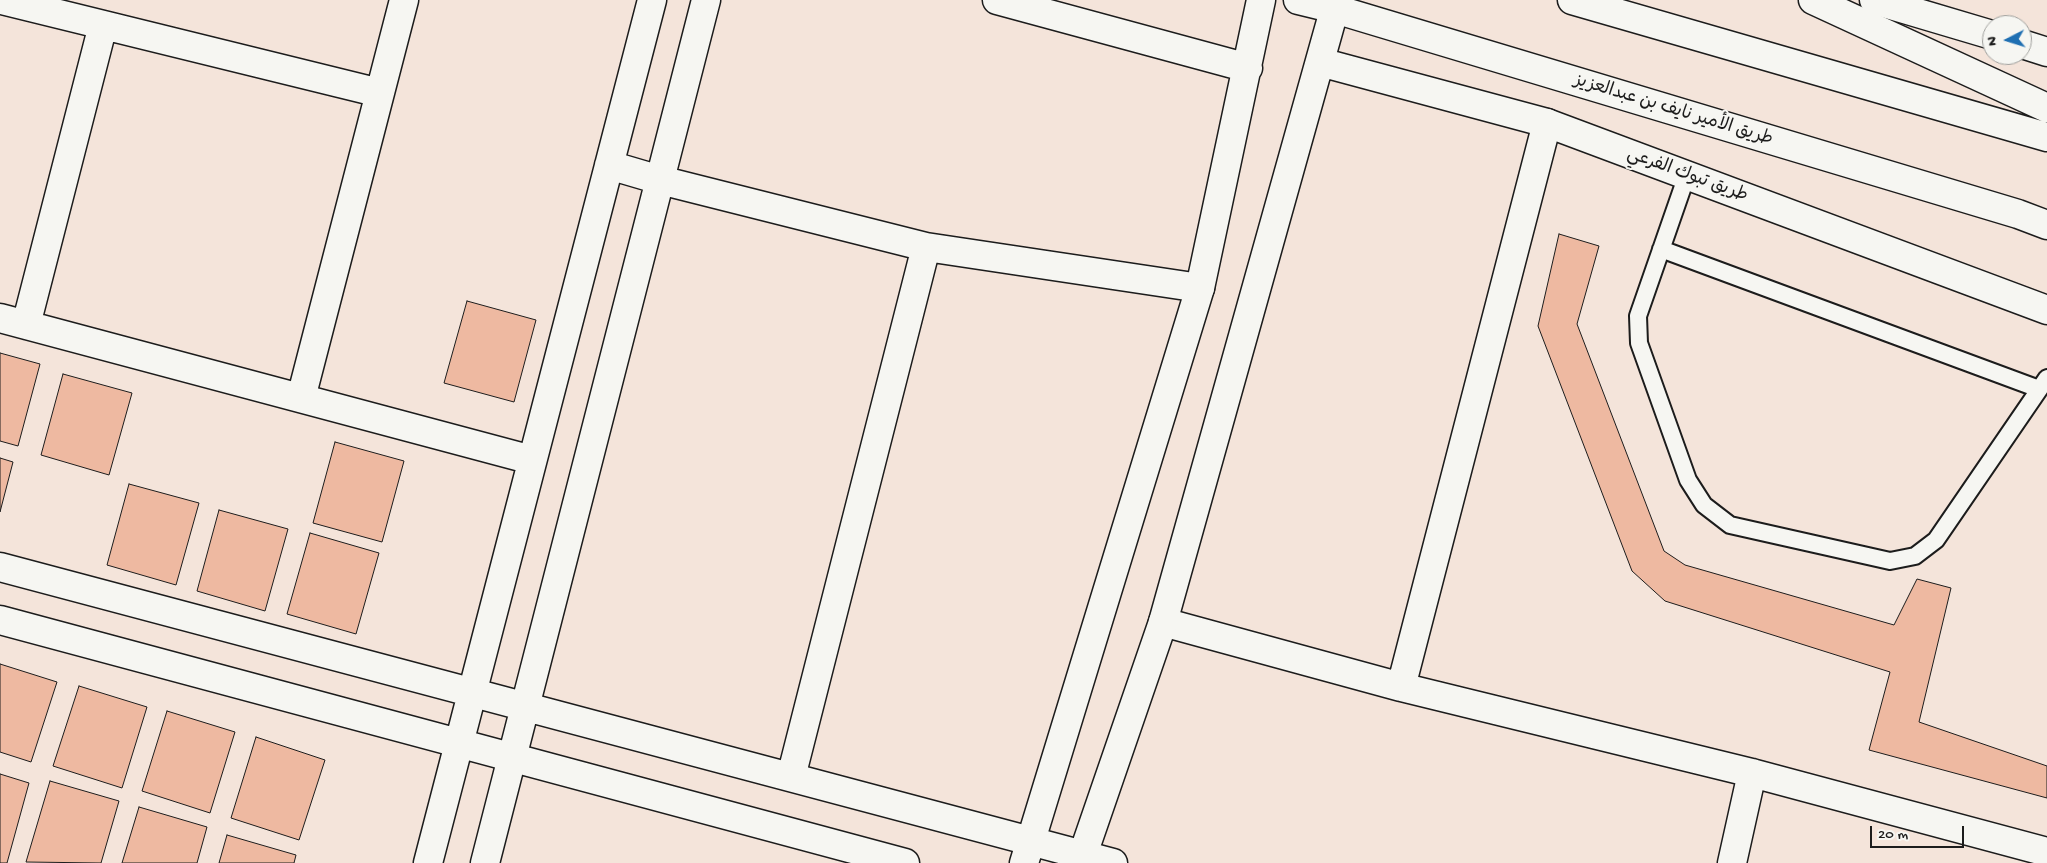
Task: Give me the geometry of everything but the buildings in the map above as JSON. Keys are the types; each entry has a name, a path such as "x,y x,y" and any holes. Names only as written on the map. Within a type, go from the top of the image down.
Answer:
{"main road":[{"path":"2,0 380,94"},
{"path":"301,398 404,0"},
{"path":"428,863 652,0"},
{"path":"486,863 706,0"},
{"path":"997,0 1248,68"},
{"path":"1027,852 1200,288 1261,0"},
{"name":"طريق الأمير نايف بن عبدالعزيز","path":"1298,0 1336,4 2047,225"},
{"path":"1572,0 2047,137"},
{"path":"1813,0 2047,108"},
{"path":"1874,0 1982,32"},
{"path":"1081,859 1162,622 1336,4"},
{"path":"103,25 13,322 532,460"},
{"path":"2032,47 2047,52"},
{"name":"طريق تبوك الفرعي","path":"1320,62 1547,124 2047,310"},
{"path":"1401,687 1547,124"},
{"path":"609,165 660,180 926,247 1200,288"},
{"path":"791,777 926,247"},
{"path":"0,566 791,777 1027,852 1113,863"},
{"path":"0,620 905,863"},
{"path":"1162,622 1401,687 1752,773 2047,852"},
{"path":"1732,863 1752,773"}],"lane":[{"path":"1661,249 2043,384 1936,540 1915,556 1890,561 1730,525 1704,505 1688,480 1638,343 1638,316 1661,249 1687,176"}]}
